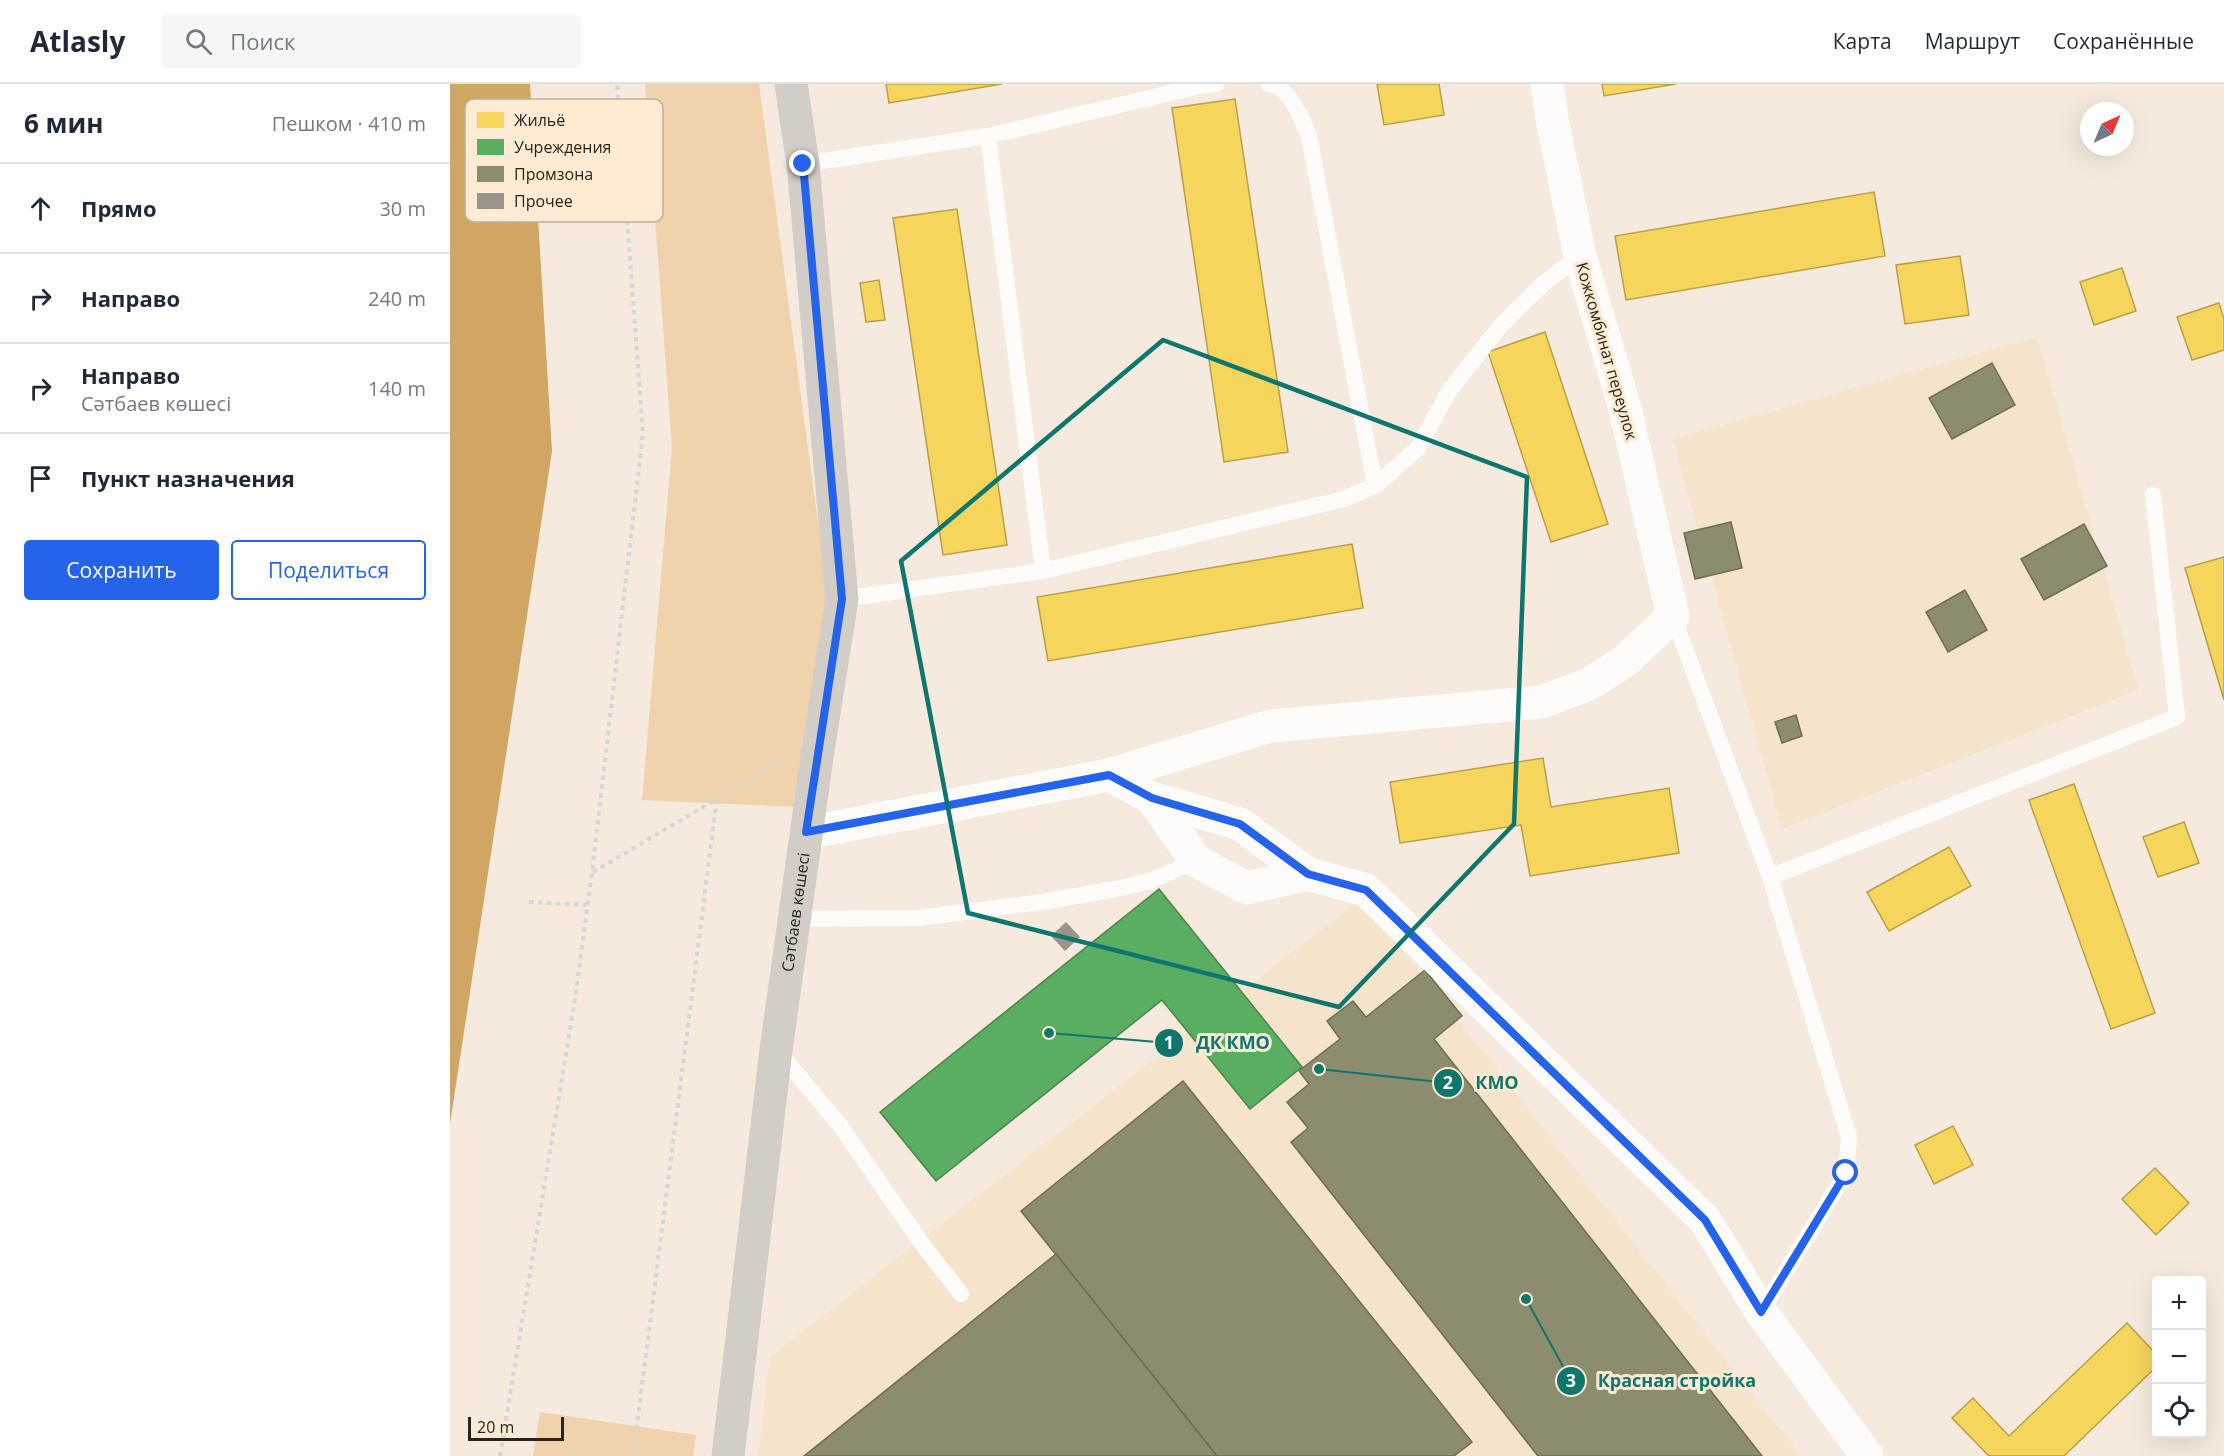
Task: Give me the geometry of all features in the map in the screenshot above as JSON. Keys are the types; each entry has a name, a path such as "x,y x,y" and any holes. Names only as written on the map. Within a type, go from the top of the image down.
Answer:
{"main road":[{"name":"Сәтбаев көшесі","path":"728,1456 776,1050 806,832 842,599 803,164 791,84"}],"street":[{"name":"Кожкомбинат переулок","path":"1547,84 1580,256 1624,405 1673,616"},
{"path":"806,832 1109,775 1270,726 1541,702 1587,685 1625,661 1673,616"},
{"path":"1109,775 1152,798 1240,824 1308,874 1366,890 1705,1220 1761,1312 1867,1456"},
{"path":"1152,798 1196,861 1247,888 1308,874"}],"lane":[{"path":"803,164 988,136 1216,84"},
{"path":"1269,84 1276,85 1295,105 1309,136 1376,486"},
{"path":"988,136 1043,571"},
{"path":"842,599 1043,571 1344,499 1376,486 1418,448 1449,391 1502,324 1545,282 1580,256"},
{"path":"1770,877 2177,717 2152,495"},
{"path":"1673,616 1770,877 1848,1137 1846,1173 1761,1312"},
{"path":"795,919 919,918 1048,901 1131,886 1196,861"},
{"path":"776,1050 839,1124 920,1241 961,1294"}],"path":[{"path":"617,84 618,99"},
{"path":"500,1456 575,999 643,433 627,222"},
{"path":"592,872 778,763 817,757"},
{"path":"633,1456 717,798"},
{"path":"529,902 587,905"}],"highlighted area":[{"path":"1163,340 1527,477 1514,824 1339,1007 968,913 901,561"}],"shaded area":[{"path":"450,84 530,84 531,99 465,99 465,222 538,222 552,451 450,1124"},
{"path":"645,84 759,84 829,604 797,807 642,800 672,448 655,222 663,222 663,99 646,99"},
{"path":"2037,337 2138,690 1782,829 1673,439"},
{"path":"1362,898 1801,1456 758,1456 770,1357"},
{"path":"540,1412 696,1435 693,1456 533,1456"}],"building: Жильё":[{"path":"886,84 1002,84 889,103"},
{"path":"1377,84 1439,84 1444,115 1384,125"},
{"path":"1602,84 1676,84 1604,96"},
{"path":"1235,99 1288,452 1224,462 1172,108"},
{"path":"1874,192 1885,256 1626,300 1615,236"},
{"path":"957,209 1007,545 943,555 893,218"},
{"path":"1960,256 1969,315 1905,324 1896,265"},
{"path":"2122,268 2136,311 2094,325 2080,282"},
{"path":"879,280 885,320 866,322 860,283"},
{"path":"2219,303 2224,319 2224,350 2192,360 2177,317"},
{"path":"1545,332 1608,524 1551,542 1488,352"},
{"path":"1352,544 1363,608 1048,661 1037,597"},
{"path":"2224,557 2224,700 2185,568"},
{"path":"1543,758 1551,807 1669,788 1679,853 1530,876 1521,825 1400,843 1390,782"},
{"path":"2074,784 2155,1013 2111,1029 2029,800"},
{"path":"2184,822 2199,863 2158,877 2143,837"},
{"path":"1949,847 1971,886 1889,931 1867,892"},
{"path":"1953,1126 1973,1165 1934,1184 1915,1145"},
{"path":"2155,1168 2189,1203 2156,1235 2122,1199"},
{"path":"2127,1323 2152,1350 2152,1371 2064,1456 1989,1456 1952,1418 1973,1398 2009,1436"}],"building: Учреждения":[{"path":"1159,889 1302,1067 1250,1109 1162,1000 936,1181 880,1112"}],"building: Промзона":[{"path":"1992,363 2015,405 1952,439 1929,398"},
{"path":"1731,522 1742,568 1695,579 1684,533"},
{"path":"2084,524 2107,566 2044,600 2021,559"},
{"path":"1965,590 1987,630 1948,652 1926,612"},
{"path":"1796,715 1802,736 1782,743 1775,722"},
{"path":"1425,970 1462,1016 1434,1039 1762,1456 1538,1456 1291,1142 1308,1128 1287,1102 1309,1084 1299,1071 1340,1039 1327,1021 1353,1001 1366,1017"},
{"path":"1183,1081 1472,1442 1454,1456 1217,1456 1021,1211"},
{"path":"1056,1254 1217,1456 804,1456"}],"building: Прочее":[{"path":"1066,922 1080,937 1065,951 1051,936"}],"place":[{"name":"ДК КМО","path":"1049,1033"},
{"name":"КМО","path":"1319,1069"},
{"name":"Красная стройка","path":"1526,1299"}],"route":[{"path":"803,164 842,599 806,832 1109,775 1152,798 1240,824 1308,874 1366,890 1705,1220 1761,1312 1846,1173"}]}
